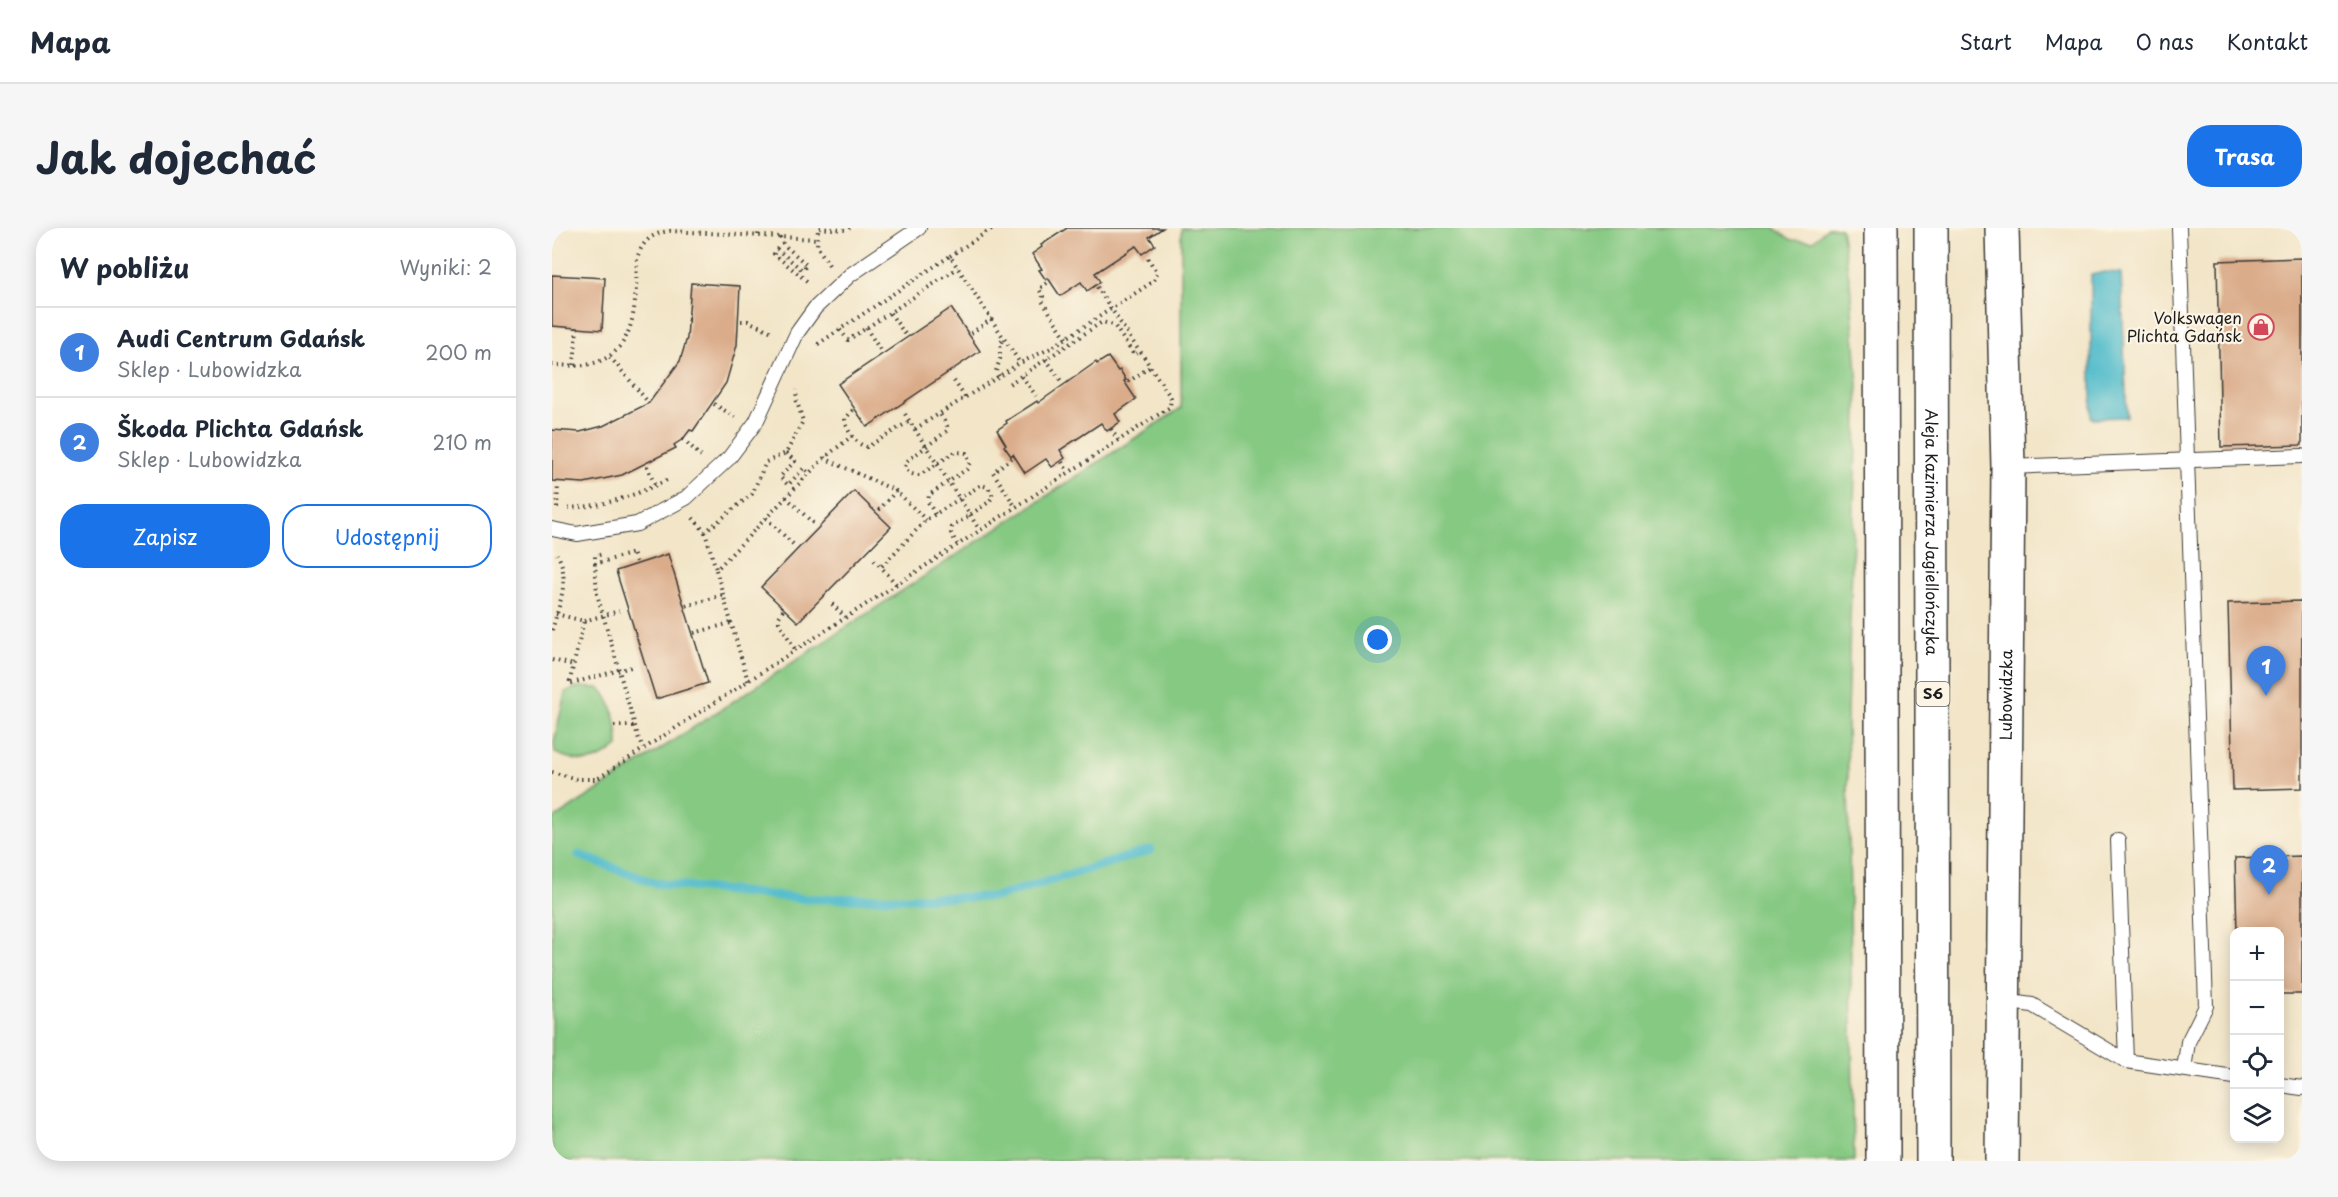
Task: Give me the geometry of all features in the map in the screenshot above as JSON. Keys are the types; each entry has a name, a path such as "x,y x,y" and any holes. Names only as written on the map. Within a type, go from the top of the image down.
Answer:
{"main road":[{"name":"Lubowidzka","path":"2002,228 2008,467 2002,1161"},
{"name":"Aleja Kazimierza Jagiellończyka","path":"1929,238 1934,1161"},
{"path":"1881,244 1883,1161"}],"lane":[{"path":"552,529 577,534 637,524 686,498 729,458 756,422 796,333 815,308 850,275 919,228"},
{"path":"1881,244 1887,228"},
{"path":"2179,228 2206,1006 2188,1042 2184,1069"},
{"path":"2008,467 2302,456"},
{"path":"2118,840 2126,1061"},
{"path":"2003,1001 2032,1005 2126,1061 2230,1076"},
{"path":"2284,1086 2302,1088"}],"path":[{"path":"758,235 759,228"},
{"path":"822,270 829,264 818,246 818,228 846,230 850,228"},
{"path":"816,346 993,228"},
{"path":"552,365 588,365 610,357 629,334 633,320 637,258 640,248 648,237 661,232 684,230 817,239"},
{"path":"780,237 783,244 807,265 802,270 777,249 774,254 808,282"},
{"path":"915,429 1020,363 1066,338 1154,281 1157,273 1146,255"},
{"path":"950,256 1020,363"},
{"path":"840,330 848,340 958,268"},
{"path":"801,287 815,276"},
{"path":"1047,283 1039,289 1043,296 1042,301 1066,338"},
{"path":"552,772 576,779 597,779 1170,406 1171,398 1097,287"},
{"path":"890,313 905,334"},
{"path":"971,333 992,320"},
{"path":"741,321 748,321 772,332 769,342"},
{"path":"1006,386 1102,322 1114,325 1134,355 1140,351"},
{"path":"574,365 577,328"},
{"path":"866,328 881,351"},
{"path":"999,376 996,371 1000,359 1000,343 1004,339"},
{"path":"610,357 649,403"},
{"path":"1047,359 1061,381"},
{"path":"1128,382 1150,367"},
{"path":"1022,376 1036,396"},
{"path":"954,381 965,397"},
{"path":"705,532 752,494 766,462 786,453 803,421 796,399 798,385"},
{"path":"714,404 736,417"},
{"path":"729,425 740,409"},
{"path":"853,410 845,419 846,426 857,443 867,447 910,421"},
{"path":"905,414 980,529"},
{"path":"935,514 928,502 929,495 967,469 970,463 966,453 955,452 920,475 908,472 905,467 907,461 947,431 947,426 940,414"},
{"path":"1111,429 1118,440"},
{"path":"716,570 824,458 852,436"},
{"path":"683,439 702,456"},
{"path":"695,462 708,449"},
{"path":"786,453 795,461 780,477 788,485 804,468 809,474"},
{"path":"824,458 897,491 926,520"},
{"path":"1012,458 993,472 1015,506"},
{"path":"1062,462 1068,472"},
{"path":"646,466 655,486"},
{"path":"552,489 558,486 554,508 590,507 626,499 672,478"},
{"path":"881,567 926,520 981,485 988,487 993,496 989,502 952,527 951,533 957,544"},
{"path":"879,510 897,491"},
{"path":"786,497 816,526"},
{"path":"690,514 705,532 748,681"},
{"path":"766,518 795,546"},
{"path":"595,564 633,554 636,562"},
{"path":"552,630 564,585 564,565 557,555"},
{"path":"599,555 596,556 595,564 597,594 635,726 644,748"},
{"path":"874,560 896,584"},
{"path":"686,606 723,595"},
{"path":"832,604 845,617"},
{"path":"783,610 779,622 795,649"},
{"path":"556,614 584,621 619,611"},
{"path":"584,621 569,684 635,666"},
{"path":"694,633 731,623"},
{"path":"552,660 574,665"},
{"path":"614,726 635,726"}],"green space":[{"path":"1181,228 1774,228 1792,240 1813,241 1827,228 1841,228 1850,283 1858,385 1847,714 1854,1161 552,1161 552,820 1181,408"},
{"path":"577,687 600,688 609,701 614,715 618,746 595,760 580,761 555,753 554,742 565,692"}],"water":[{"path":"2104,272 2121,273 2127,417 2091,418 2091,275"}],"building":[{"path":"1067,228 1163,228 1149,237 1155,245 1142,254 1136,246 1095,273 1100,282 1087,291 1081,282 1060,296 1048,278 1046,280 1039,270 1042,269 1032,254 1042,247 1041,245"},
{"name":"Volkswagen Plichta Gdańsk","path":"2302,258 2302,445 2221,447 2217,261"},
{"path":"552,275 605,278 602,330 552,326"},
{"path":"691,283 740,286 737,345 726,383 693,431 690,430 674,445 676,448 622,475 584,483 552,481 552,430 580,432 603,426 649,403 680,361 687,338"},
{"path":"951,308 980,351 867,427 838,384"},
{"path":"1108,357 1118,371 1120,370 1126,380 1124,381 1136,399 1115,414 1120,422 1107,431 1101,423 1060,450 1065,458 1052,467 1046,459 1025,473 1013,454 1011,456 1004,446 1006,445 997,430 1007,423 1006,421 1037,401 1038,403 1096,362 1097,364"},
{"path":"854,491 891,527 798,622 761,587"},
{"path":"668,554 708,683 656,699 616,571"},
{"path":"2302,601 2302,788 2233,790 2228,603"},
{"path":"2302,856 2302,994 2284,994 2284,927 2237,927 2235,858"}],"waterway":[{"path":"579,855 654,883 806,899 996,897 1151,850"}],"place":[{"name":"Volkswagen Plichta Gdańsk","path":"2261,327"},
{"name":"Audi Centrum Gdańsk","path":"2266,696"},
{"name":"Škoda Plichta Gdańsk","path":"2269,895"}]}
